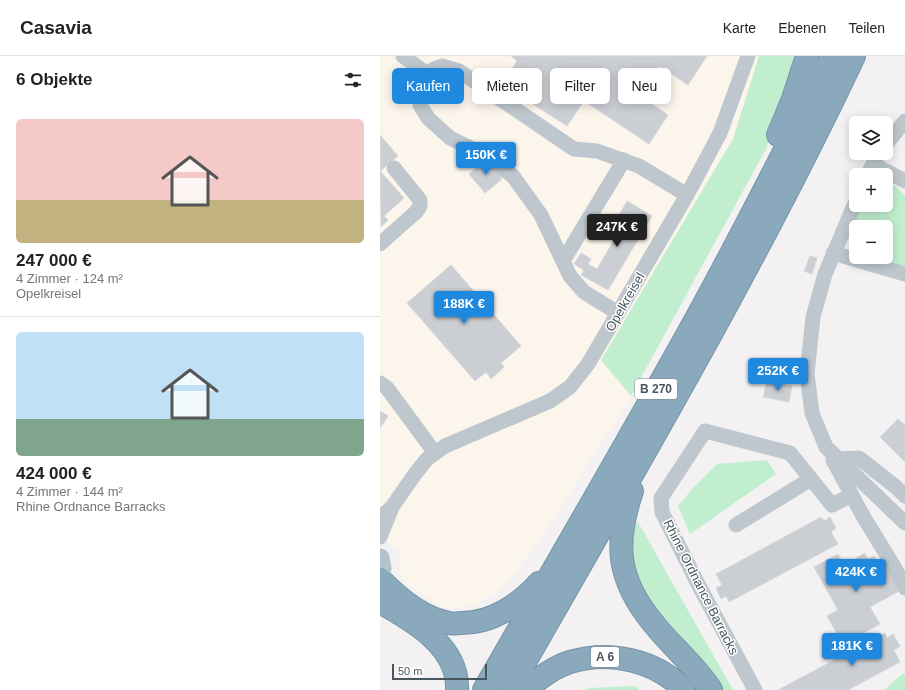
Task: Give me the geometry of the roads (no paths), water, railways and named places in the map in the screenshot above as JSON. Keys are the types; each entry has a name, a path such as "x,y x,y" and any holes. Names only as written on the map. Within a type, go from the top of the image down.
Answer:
{"highway":[{"path":"753,213 778,135 793,99 807,56"},
{"name":"B 270","path":"484,690 615,464 701,309 753,213 832,56"},
{"name":"B 270","path":"509,690 731,297 830,107 854,56"},
{"path":"830,107 864,66 870,56"},
{"name":"B 270","path":"653,436 635,482 623,519 620,539 621,558 626,580 636,600 653,623 688,660 711,690"},
{"path":"380,578 395,594 429,616 450,624 471,623 490,618 506,611 534,588 557,563"},
{"path":"380,602 425,630 442,647 456,672 457,690"},
{"name":"A 6","path":"526,690 549,672 569,662 594,657 618,657 641,663 664,672 684,690"}],"main road":[{"path":"380,558 382,568 380,578"}],"street":[{"path":"403,56 419,68"},
{"name":"Opelkreisel","path":"380,518 392,507 415,474 428,459 445,446 550,401 570,387 588,364 687,195 720,133 748,56"},
{"path":"437,68 442,66 449,68"},
{"path":"464,74 574,148 597,151 639,166 687,195"},
{"path":"420,104 428,118 450,138 479,152 513,176 541,215 570,276 584,292 618,313"},
{"path":"893,136 905,121"},
{"path":"563,261 624,160"},
{"path":"873,164 905,181"},
{"path":"380,244 416,212 420,206 420,200 394,168"},
{"path":"851,212 825,274 813,317 807,374 812,413 826,447 863,516 896,570 905,588"},
{"path":"833,253 905,274"},
{"path":"380,383 387,388 435,453"},
{"name":"Rhine Ordnance Barracks","path":"754,690 662,512 661,498 705,431 790,453 832,505 852,495"},
{"path":"826,447 905,523"},
{"path":"838,459 860,458 905,496"},
{"path":"736,525 811,479"},
{"name":"Opelkreisel","path":"380,537 392,507"}]}
